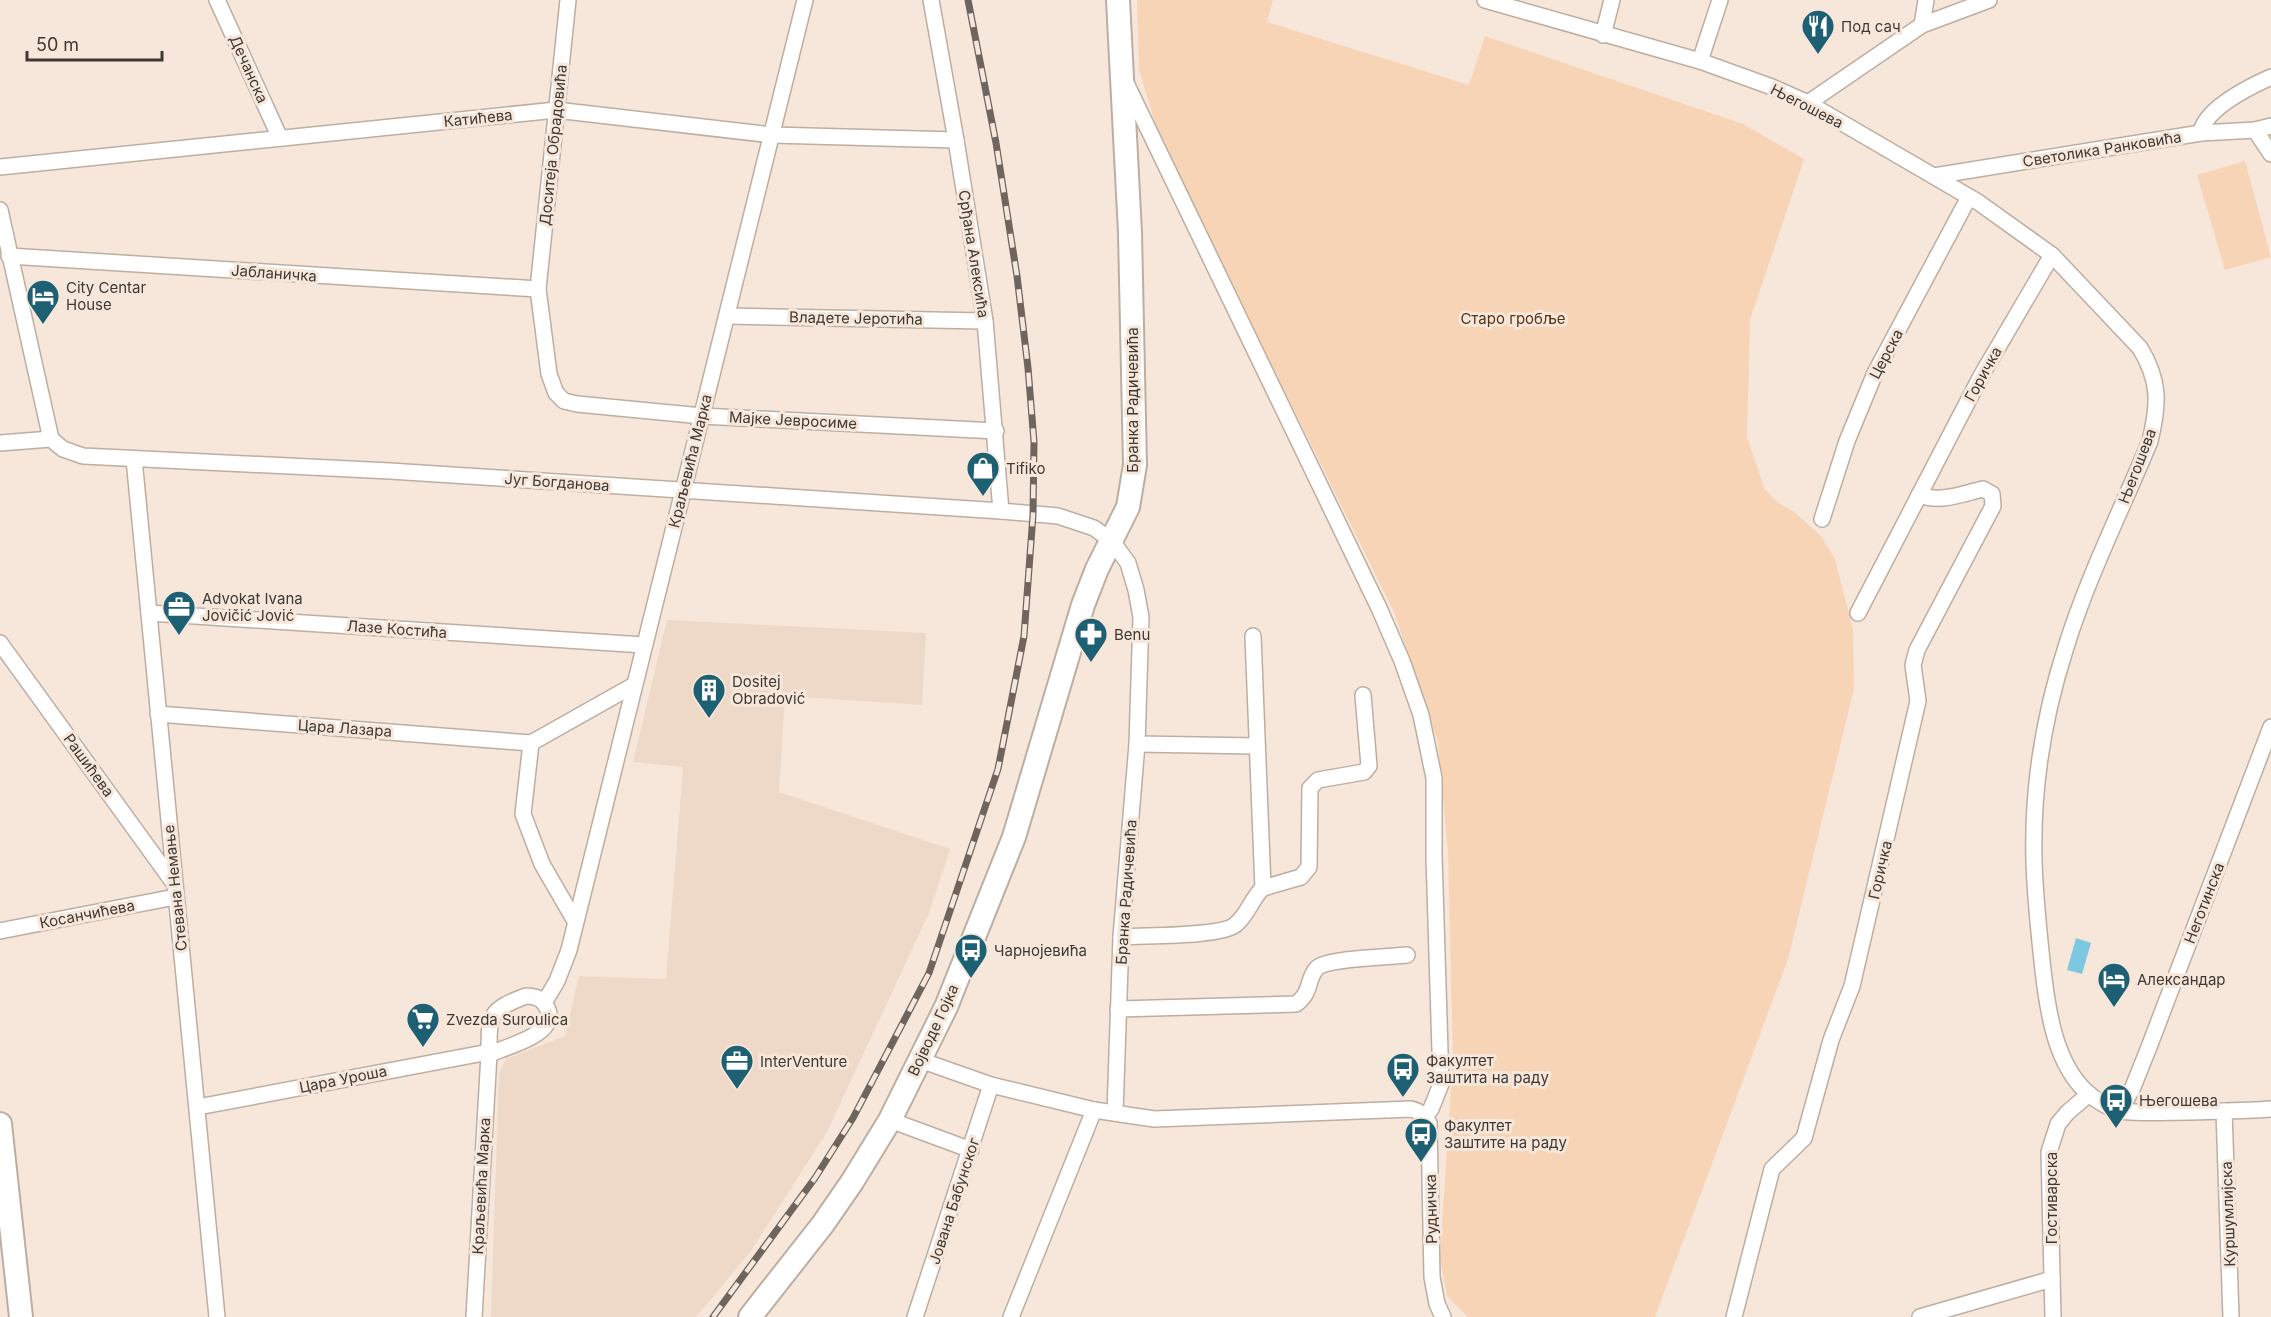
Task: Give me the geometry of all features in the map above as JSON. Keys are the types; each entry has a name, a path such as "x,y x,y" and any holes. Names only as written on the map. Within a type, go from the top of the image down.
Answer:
{"street":[{"name":"Дечанска","path":"217,0 280,138"},
{"name":"Доситеја Обрадовића","path":"538,290 568,0"},
{"name":"Краљевића Марка","path":"544,1003 557,981 569,950 805,0"},
{"name":"Срђана Алексића","path":"931,0 985,321 996,431 1000,511"},
{"name":"Бранка Радичевића","path":"1115,1113 1121,937 1137,744 1141,617 1128,563 1112,541 1128,507 1135,465 1130,233 1118,0"},
{"name":"Његошева","path":"1485,0 1700,62 1772,87 1808,103 1969,197 2052,255 2140,348 2148,361 2157,389 2157,408 2150,441 2091,579 2065,647 2047,719 2037,788 2034,859 2036,910 2046,997 2064,1062 2075,1080 2099,1102 2120,1111 2271,1109"},
{"path":"1603,35 1612,0"},
{"path":"1700,62 1720,0"},
{"path":"1922,25 1926,0"},
{"path":"1808,103 1922,25 1989,0"},
{"path":"920,1060 991,1085 1094,1110 1154,1119 1411,1109 1425,1116 1431,1109 1441,1084 1434,778 1421,715 1402,661 1378,608 1120,72"},
{"path":"2201,133 2210,115 2250,87 2271,77"},
{"name":"Катићева","path":"0,167 556,110 772,135 956,140"},
{"name":"Светолика Ранковића","path":"1934,176 2201,133 2255,130 2271,126"},
{"path":"2255,130 2271,154"},
{"name":"Церска","path":"1822,519 1848,441 1875,373 1969,197"},
{"path":"0,210 51,439 0,443"},
{"name":"Горичка","path":"1858,613 1981,376 2052,255"},
{"name":"Јабланичка","path":"9,256 538,290"},
{"name":"Мајке Јевросиме","path":"538,290 549,374 556,393 564,401 702,416 996,431"},
{"name":"Владете Јеротића","path":"727,316 985,321"},
{"name":"Југ Богданова","path":"51,439 63,449 83,456 390,471 1058,516 1077,520 1094,528 1112,541"},
{"name":"Стевана Немање","path":"134,459 217,1317"},
{"name":"Горичка","path":"1734,1317 1772,1168 1804,1137 1831,1040 1852,986 1916,711 1918,690 1913,665 1917,650 1993,506 1992,494 1983,489 1940,499 1919,495"},
{"name":"Војводе Гојка","path":"750,1317 823,1224 890,1120 920,1060 970,950 1014,837 1083,605 1112,541"},
{"name":"Лазе Костића","path":"149,613 645,645"},
{"path":"1253,636 1263,888"},
{"name":"Рашићева","path":"2,646 174,889"},
{"path":"575,921 542,864 523,814 531,742 634,685"},
{"path":"1121,937 1226,931 1242,919 1263,888 1301,876 1309,867 1309,791 1312,785 1318,780 1360,774 1369,766 1363,695"},
{"name":"Цара Лазара","path":"158,714 531,742"},
{"name":"Неготинска","path":"2120,1111 2133,1087 2149,1047 2271,727"},
{"path":"1137,744 1257,746"},
{"name":"Косанчићева","path":"0,931 174,889"},
{"path":"1118,1010 1296,1004 1306,994 1313,973 1326,963 1407,955"},
{"name":"Краљевића Марка","path":"474,1317 489,1053 491,1020 499,1008 526,996 537,998 544,1003 549,1016 544,1029 489,1053"},
{"name":"Цара Уроша","path":"198,1107 489,1053"},
{"name":"Јована Бабунског","path":"915,1317 991,1085"},
{"name":"Гостиварска","path":"2053,1317 2048,1186 2051,1142 2058,1124 2089,1094"},
{"path":"1011,1317 1094,1110"},
{"name":"Куршумлијска","path":"2224,1111 2231,1317"},
{"name":"Рудничка","path":"1425,1116 1430,1131 1432,1277 1437,1304 1443,1317"},
{"path":"890,1120 971,1150"},
{"path":"0,1124 21,1317"},
{"path":"1920,1317 2052,1279"}],"shaded area":[{"path":"667,620 926,633 922,705 785,696 779,792 950,849 928,915 827,1132 751,1251 696,1317 491,1317 499,1074 506,1059 565,1036 579,976 666,979 683,767 633,762"}],"green space":[{"name":"Старо гробље","path":"1137,0 1273,0 1267,22 1469,85 1485,36 1743,124 1804,159 1750,320 1747,437 1765,490 1821,536 1835,559 1853,630 1854,689 1788,959 1655,1317 1468,1317 1447,1296 1440,1257 1453,1057 1448,853 1438,743 1394,612 1160,139 1139,70"},
{"path":"2245,161 2271,257 2225,270 2197,175"}],"water":[{"path":"2076,938 2091,943 2082,974 2067,970"}],"railway":[{"path":"713,1317 815,1178 853,1118 929,973 998,769 1024,636 1033,515 1034,442 1028,368 1017,276 996,143 968,0"}],"place":[{"name":"Под сач","path":"1818,55"},
{"name":"City Centar House","path":"43,325"},
{"name":"Tifiko","path":"983,497"},
{"name":"Advokat Ivana Jovičić Jović","path":"179,636"},
{"name":"Benu","path":"1091,663"},
{"name":"Dositej Obradović","path":"709,719"},
{"name":"Чарнојевића","path":"971,979"},
{"name":"Александар","path":"2114,1008"},
{"name":"Zvezda Suroulica","path":"423,1048"},
{"name":"InterVenture","path":"737,1090"},
{"name":"Факултет Заштита на раду","path":"1403,1098"},
{"name":"Његошева","path":"2116,1129"},
{"name":"Факултет Заштите на раду","path":"1421,1163"}]}
